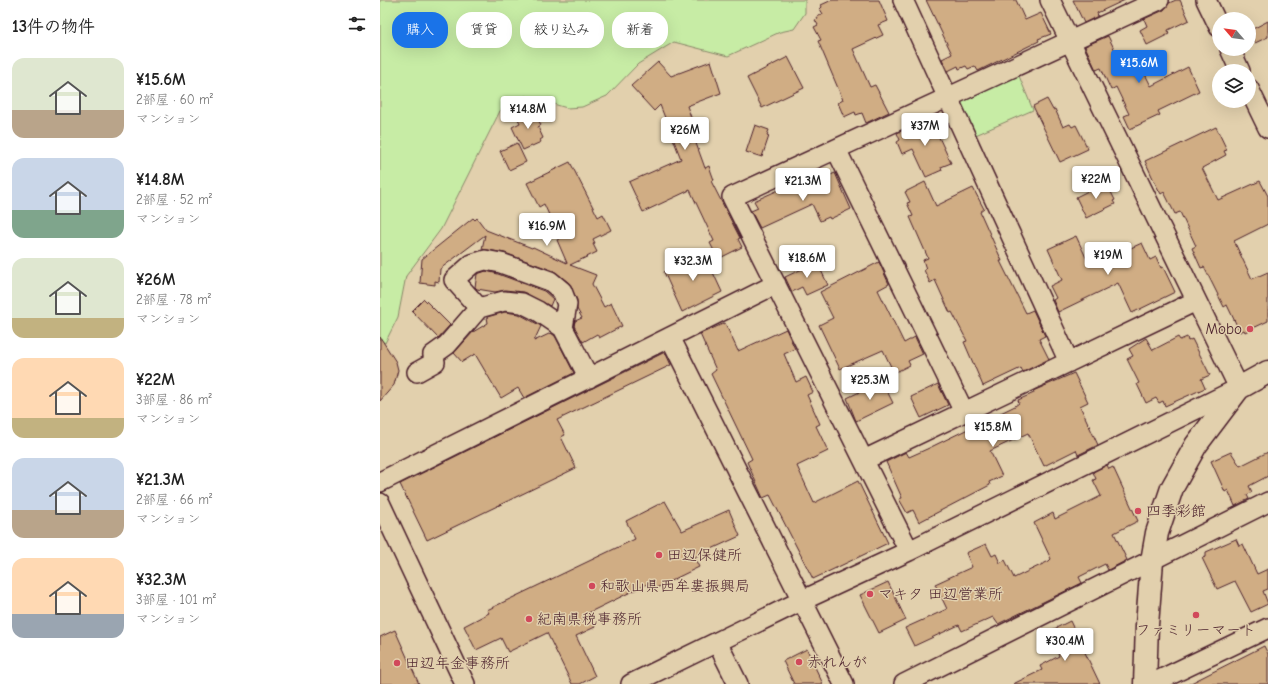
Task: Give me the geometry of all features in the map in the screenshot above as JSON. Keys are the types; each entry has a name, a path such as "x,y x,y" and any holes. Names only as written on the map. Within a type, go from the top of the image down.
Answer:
{"street":[{"path":"903,0 1069,362"},
{"path":"1050,0 1239,388"},
{"path":"909,551 732,197 1159,0"},
{"path":"1206,0 1212,12"},
{"path":"1256,103 1268,128"},
{"path":"836,149 964,412"},
{"path":"479,308 454,280 472,264 485,260 501,263 550,281 562,291 567,304 563,328"},
{"path":"380,482 776,284"},
{"path":"417,372 436,362 433,355 447,345 479,308 504,301 522,303 538,311 563,328 589,378"},
{"path":"864,460 1196,301"},
{"path":"670,337 801,601 844,684"},
{"path":"631,684 801,601 909,551 1239,388 1268,372"},
{"path":"1145,684 1147,625 1152,561 1157,533 1172,488 1196,445 1239,388"},
{"path":"904,684 1268,502"},
{"path":"380,503 465,684"},
{"path":"1151,684 1268,628"},
{"path":"717,642 738,684"}],"green space":[{"path":"380,0 805,0 805,13 794,29 780,32 728,56 674,42 668,46 668,12 612,12 612,48 664,48 638,64 607,96 582,107 567,108 526,96 511,100 500,111 441,229 406,276 398,317 385,343 380,340"},
{"path":"1017,71 1033,110 971,137 954,98"}],"building":[{"path":"832,0 879,0 888,21 878,25 883,35 853,49 870,87 875,85 889,112 866,123 862,113 856,115 855,112 844,117 838,103 843,100 818,41 821,40 814,27 818,25 815,20 818,19 817,17 823,14 820,9 822,7 821,5"},
{"path":"926,0 1016,0 1025,20 1041,13 1051,34 1038,39 1039,41 978,71 975,66 968,69 966,66 959,69 958,66 948,71 942,59 952,54"},
{"path":"1073,0 1125,0 1097,13 1098,16 1084,23"},
{"path":"1180,0 1189,20 1168,30 1169,34 1147,45 1140,30 1147,26 1144,19 1164,10 1169,3"},
{"path":"1268,21 1268,37 1256,43 1256,27"},
{"path":"1108,36 1121,63 1136,56 1151,86 1188,67 1199,91 1158,111 1160,115 1130,129 1124,116 1129,114 1116,87 1111,90 1101,68 1096,70 1085,46"},
{"path":"788,57 804,88 762,108 747,78"},
{"path":"711,61 721,93 687,106 697,134 693,135 705,168 709,166 714,180 711,181 740,238 738,239 742,247 718,259 710,243 714,241 690,190 643,212 629,182 681,159 660,105 654,111 631,86 658,62 671,76"},
{"path":"1047,99 1053,110 1055,109 1063,127 1070,124 1072,127 1076,125 1088,149 1060,162 1033,106"},
{"path":"531,110 532,113 534,112 541,125 538,127 543,138 540,140 541,142 523,150 512,127 520,123 517,117"},
{"path":"930,118 951,163 941,167 942,170 926,177 913,149 902,154 897,142 900,140 897,133"},
{"path":"755,125 769,130 767,135 769,136 762,157 746,152"},
{"path":"1216,127 1227,150 1224,151 1226,155 1202,168 1218,200 1260,181 1268,196 1268,224 1234,241 1252,279 1268,272 1268,321 1245,332 1244,330 1240,332 1227,305 1224,307 1204,267 1201,268 1192,248 1196,246 1180,212 1175,214 1164,192 1161,194 1145,161"},
{"path":"517,143 526,162 509,170 500,151"},
{"path":"570,162 598,217 603,214 611,230 593,239 595,243 593,244 597,252 570,265 596,275 592,284 604,307 611,303 622,326 599,338 597,334 583,342 574,326 575,321 582,318 577,309 577,300 569,283 554,271 505,253 482,249 485,235 440,269 439,282 435,281 435,285 420,283 422,259 473,218 475,220 477,218 486,230 532,248 533,247 567,263 557,240 560,239 544,204 539,207 527,183"},
{"path":"835,173 851,209 830,219 829,217 820,221 812,204 760,228 751,211 758,208 754,201 790,185 793,192"},
{"path":"925,182 936,206 973,188 984,209 980,212 1002,261 1000,261 1026,313 1033,310 1045,336 1039,339 1049,359 1023,372 1021,368 983,386 964,342 967,341 952,312 950,313 935,280 930,283 924,270 926,269 923,260 928,258 910,217 913,216 907,203 910,202 905,192"},
{"path":"1106,182 1115,200 1113,201 1115,204 1086,218 1076,197"},
{"path":"1076,236 1090,266 1142,243 1150,260 1156,257 1161,268 1163,267 1175,292 1132,313 1118,283 1058,312 1053,300 1056,298 1050,286 1062,280 1048,249"},
{"path":"704,253 722,292 682,312 664,272"},
{"path":"817,262 828,285 806,295 802,287 792,292 785,277"},
{"path":"879,262 889,284 878,290 904,343 915,337 923,354 908,361 910,365 894,373 883,350 840,369 819,325 833,318 820,292"},
{"path":"486,271 544,291 553,299 550,306 523,292 505,290 495,292 477,289 475,287 477,274"},
{"path":"424,299 450,325 438,338 412,311"},
{"path":"505,312 519,314 541,326 534,341 551,333 555,336 574,373 524,398 518,388 501,398 475,354 462,362 454,353 473,332 488,323 487,317"},
{"path":"725,323 738,351 786,329 795,349 784,354 796,382 806,377 813,392 807,395 820,424 816,426 828,451 797,466 814,503 858,481 888,543 813,579 770,495 763,498 747,462 752,459 711,374 716,370 700,334"},
{"path":"380,337 396,362 398,370 394,385 380,401"},
{"path":"1178,337 1180,340 1187,337 1188,341 1192,339 1210,375 1201,379 1205,388 1165,406 1163,401 1159,403 1156,398 1146,403 1137,384 1139,383 1127,359 1133,356 1129,349 1146,338 1153,350"},
{"path":"665,352 671,365 557,420 565,435 561,437 576,468 427,540 400,484"},
{"path":"1074,373 1088,402 1080,406 1098,445 1078,455 1076,450 1044,466 1028,433 990,451 1002,476 989,482 990,485 919,522 913,510 907,513 899,499 902,498 886,462 906,452 909,457 927,449 1015,406 1019,403 1018,400 1034,393 1033,391"},
{"path":"882,381 893,403 856,421 847,398"},
{"path":"938,384 948,405 921,418 911,397"},
{"path":"1231,452 1240,466 1268,452 1268,476 1249,486 1252,492 1247,495 1249,499 1235,506 1228,490 1225,492 1211,461"},
{"path":"1107,465 1109,469 1113,467 1138,521 1114,533 1127,560 1108,570 1105,564 1079,577 1082,583 998,624 993,617 962,631 959,625 914,646 905,628 947,609 935,584 972,567 966,553 986,544 992,556 996,554 1000,563 1005,560 1014,578 1049,561 1051,559 1034,523 1053,513 1055,519 1101,496 1093,480 1096,479 1093,472"},
{"path":"665,501 682,531 729,510 740,536 694,557 699,567 652,590 649,583 588,613 595,627 576,636 595,676 580,684 572,684 547,633 508,652 501,638 476,650 464,626 489,613 487,610 635,539 626,521"},
{"path":"1236,539 1239,546 1243,544 1257,574 1268,569 1268,589 1263,591 1268,604 1251,612 1235,581 1217,589 1202,558 1206,557 1206,552"},
{"path":"888,582 906,620 879,633 860,595"},
{"path":"1070,621 1100,684 1013,684 1042,670 1040,666 1059,656 1048,632"},
{"path":"395,630 419,684 380,684 380,637"},
{"path":"1264,646 1268,654 1268,684 1189,684"},
{"path":"807,649 823,684 794,684 783,661"}],"place":[{"name":"Mobo","path":"1250,329"},
{"name":"四季彩館","path":"1138,511"},
{"name":"田辺保健所","path":"659,555"},
{"name":"和歌山県西牟婁振興局","path":"592,586"},
{"name":"マキタ 田辺営業所","path":"870,594"},
{"name":"ファミリーマート","path":"1196,615"},
{"name":"紀南県税事務所","path":"529,619"},
{"name":"赤れんが","path":"799,662"},
{"name":"田辺年金事務所","path":"397,663"}]}
